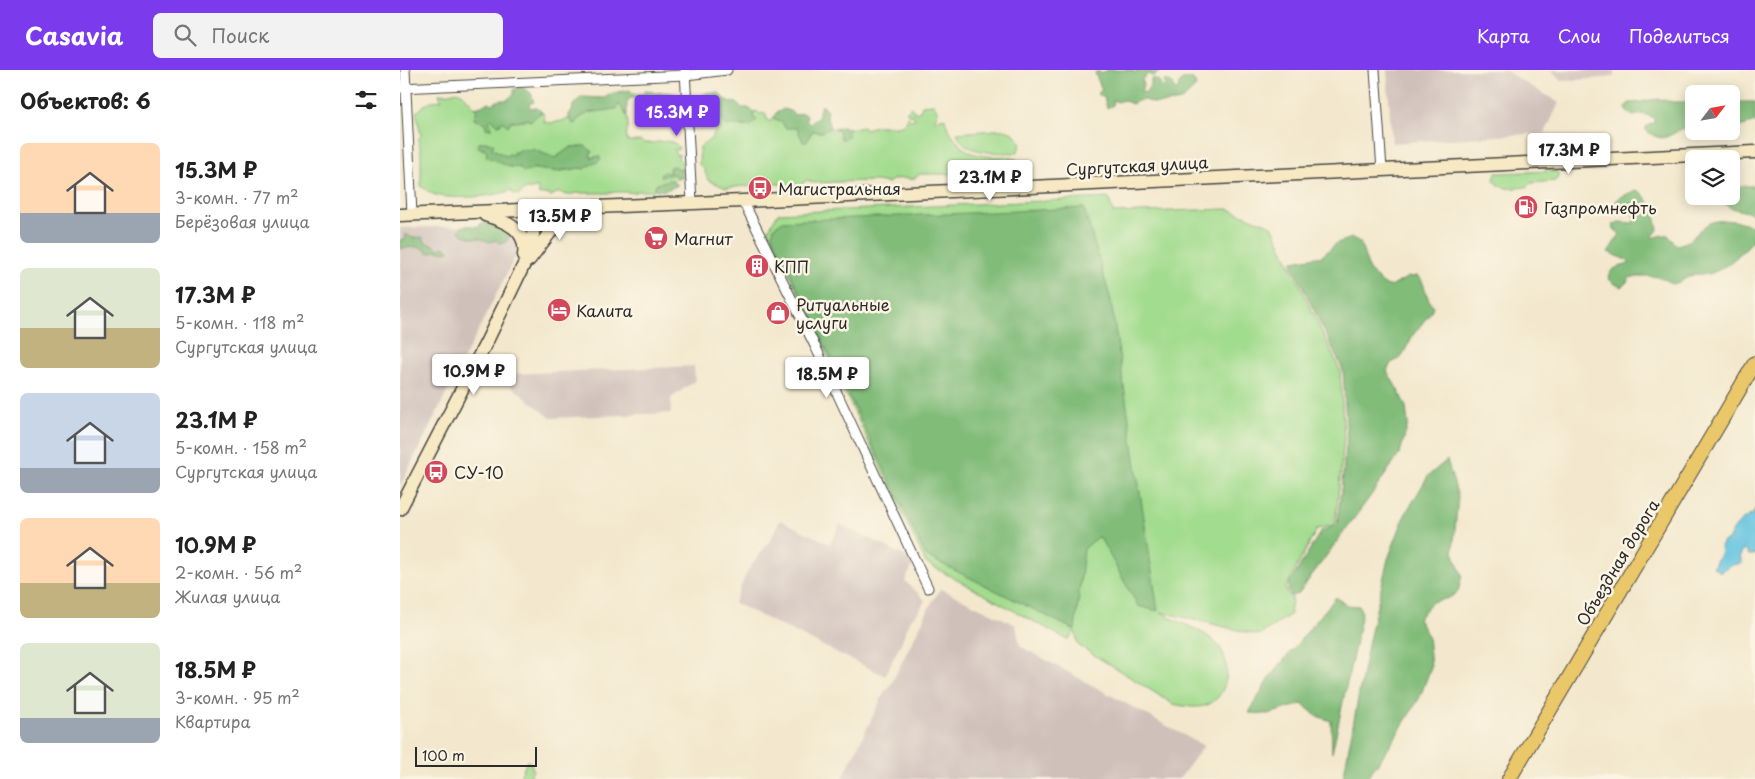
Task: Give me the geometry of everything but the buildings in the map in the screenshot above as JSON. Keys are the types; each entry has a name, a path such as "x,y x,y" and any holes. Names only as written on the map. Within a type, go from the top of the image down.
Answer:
{"main road":[{"name":"Сургутская улица","path":"406,215 596,208 1755,152"},
{"path":"521,270 558,222 596,208"},
{"path":"400,509 487,341 527,258 533,235 532,210"},
{"path":"475,212 504,221 519,232 525,248 521,270"},
{"name":"Объездная дорога","path":"1509,779 1755,364"}],"street":[{"path":"405,70 403,88 406,215"},
{"path":"403,88 727,70"},
{"path":"1375,70 1382,170"},
{"path":"685,72 692,203"},
{"path":"743,201 816,348 928,588"}],"shaded area":[{"path":"1387,70 1504,70 1559,103 1545,133 1392,143"},
{"path":"1551,70 1614,70 1614,77 1562,81"},
{"path":"496,225 508,232 516,240 517,253 400,486 400,228"},
{"path":"694,366 695,381 671,398 671,413 551,418 511,386 511,374"},
{"path":"780,520 830,544 840,524 915,561 905,581 925,600 920,610 909,621 885,676 734,603 748,570 771,539"},
{"path":"941,589 1016,625 1020,646 1204,746 1179,779 842,779 886,689 888,690 933,600"}],"green space":[{"path":"1108,70 1133,70 1134,73 1140,70 1160,70 1159,73 1152,76 1148,74 1142,79 1143,87 1140,91 1147,93 1153,78 1159,81 1162,88 1166,86 1165,80 1173,84 1176,90 1179,88 1178,86 1182,80 1192,79 1196,84 1195,88 1179,101 1155,103 1142,100 1132,104 1123,100 1117,102 1114,100 1113,105 1107,108 1104,97 1097,94 1102,90 1095,73"},
{"path":"521,87 531,93 534,102 529,104 530,108 537,108 542,112 532,120 527,119 518,122 512,120 508,126 502,121 498,125 492,119 489,122 492,127 490,129 486,128 485,123 474,119 477,110 475,108 488,102 493,104 499,100 507,100 514,94 514,89"},
{"path":"630,90 632,93 642,94 650,90 655,93 671,93 680,97 680,101 677,103 631,98 627,101 627,116 619,104 616,109 588,113 577,120 577,123 573,124 571,119 569,119 573,105 581,97 604,98 613,93"},
{"path":"457,91 463,94 477,110 474,119 492,127 489,122 492,119 500,125 502,121 524,121 542,112 545,116 544,122 553,123 569,119 572,121 587,113 610,109 619,104 627,119 627,141 650,143 668,141 676,144 679,148 678,150 674,149 676,155 679,154 678,158 682,162 683,169 681,170 677,167 669,168 670,173 667,175 674,174 677,176 677,179 660,184 653,191 577,193 567,195 559,192 551,196 539,195 538,188 526,189 519,195 512,193 511,190 494,195 471,197 438,195 421,186 421,152 418,139 421,136 416,112 432,101 442,100 439,95 440,93 446,94","holes":["488,142 494,145 493,150 505,156 510,156 517,152 534,151 555,158 571,147 585,146 592,158 596,156 593,163 584,169 556,172 549,169 509,167 491,158 486,150 481,149 479,146"]},
{"path":"708,92 719,93 730,102 737,103 742,108 748,108 754,112 753,117 757,120 749,127 727,126 722,120 717,100 709,97 700,100"},
{"path":"709,97 717,100 719,112 730,125 737,124 744,127 755,118 753,117 754,112 757,111 760,114 765,113 768,121 771,121 773,118 797,128 801,133 821,132 830,128 839,131 840,137 850,128 863,127 865,129 876,126 898,126 906,123 907,116 910,120 915,119 913,115 907,113 911,107 916,113 920,111 922,105 934,104 938,113 935,121 943,117 945,118 949,130 964,148 983,156 1009,157 1016,159 1020,163 1018,165 983,167 958,176 920,174 913,179 894,179 888,183 876,181 814,183 807,180 799,186 758,183 747,187 726,188 708,180 704,169 699,164 700,147 711,139 716,130 714,125 716,120 713,116 715,113 712,107 700,100"},
{"path":"1658,99 1685,102 1685,128 1670,136 1659,138 1653,135 1646,130 1646,127 1654,122 1654,118 1644,114 1633,116 1626,111 1626,106 1629,103"},
{"path":"1740,102 1755,102 1755,122 1740,127"},
{"path":"821,106 824,106 827,111 830,128 821,132 812,131 807,142 803,142 797,128 785,128 782,122 773,118 776,113 784,109 795,115 802,113 807,115 806,119 810,123 819,117"},
{"path":"850,128 848,131 849,135 844,139 841,139 839,131 834,129"},
{"path":"1004,130 1017,137 1021,144 1017,153 974,149 967,146 957,133"},
{"path":"479,143 492,143 494,145 493,149 506,156 509,154 514,155 513,152 517,152 519,149 522,152 523,149 527,151 532,149 555,158 571,147 585,146 592,151 590,156 592,158 599,156 601,159 584,169 551,171 533,168 530,171 524,172 520,167 508,166 487,157 486,150 477,146"},
{"path":"672,166 680,170 683,178 677,179 677,176 674,174 660,177 664,172 670,173 669,168"},
{"path":"1557,171 1559,176 1555,181 1531,183 1527,187 1504,188 1494,179 1496,173"},
{"path":"671,180 678,185 664,190 655,189 655,185"},
{"path":"1755,186 1755,214 1731,208 1727,205 1740,205 1740,187"},
{"path":"1636,190 1648,201 1654,213 1658,230 1653,238 1668,235 1676,245 1685,243 1706,225 1721,220 1750,225 1755,229 1755,238 1740,254 1715,272 1697,274 1672,284 1663,278 1634,277 1629,278 1622,287 1613,283 1608,278 1613,270 1629,264 1628,261 1608,252 1620,234 1614,229 1613,225 1619,222 1633,223 1635,218 1625,206 1618,207 1614,203 1619,198"},
{"path":"1109,198 1113,213 1228,209 1272,226 1340,370 1344,439 1335,525 1317,529 1285,589 1292,598 1290,615 1259,635 1161,612 1209,637 1221,649 1225,657 1226,676 1220,694 1207,705 1199,707 1173,704 1078,645 1075,631 1068,640 926,563 768,230 778,213"},
{"path":"1084,208 1111,301 1158,611 1138,606 1099,536 1084,549 1075,630 926,556 772,235 774,227 783,221"},
{"path":"488,222 494,227 496,223 509,231 508,239 505,243 499,243 496,240 490,242 459,232 464,226 477,227 482,223"},
{"path":"406,234 412,238 422,237 426,243 434,245 437,249 443,247 449,250 448,252 436,251 429,253 418,247 400,248 400,240 405,239"},
{"path":"1352,238 1360,242 1369,270 1383,284 1391,287 1408,277 1418,276 1433,306 1431,312 1413,335 1401,358 1391,363 1387,371 1406,407 1408,424 1400,453 1298,594 1292,596 1288,590 1289,584 1321,531 1337,525 1347,440 1343,370 1293,266 1293,261 1322,256 1337,243"},
{"path":"1447,460 1458,497 1453,552 1462,575 1458,592 1449,598 1432,602 1418,619 1428,636 1431,667 1420,697 1388,749 1366,779 1343,779 1369,640 1388,559 1405,515 1428,476"},
{"path":"1336,597 1346,605 1359,606 1362,613 1332,753 1331,721 1317,716 1302,704 1268,714 1249,713 1269,678"},
{"path":"527,761 531,763 533,770 529,779 519,779"}],"water":[{"path":"1755,509 1755,555 1749,555 1745,550 1742,551 1740,556 1742,563 1731,565 1721,572 1713,567 1720,554 1722,542 1729,539 1735,527 1753,514"}],"place":[{"name":"Магистральная","path":"760,188"},
{"name":"Газпромнефть","path":"1526,207"},
{"name":"Магнит","path":"656,238"},
{"name":"КПП","path":"757,266"},
{"name":"Калита","path":"559,310"},
{"name":"Ритуальные услуги","path":"778,313"},
{"name":"СУ-10","path":"436,472"}]}
